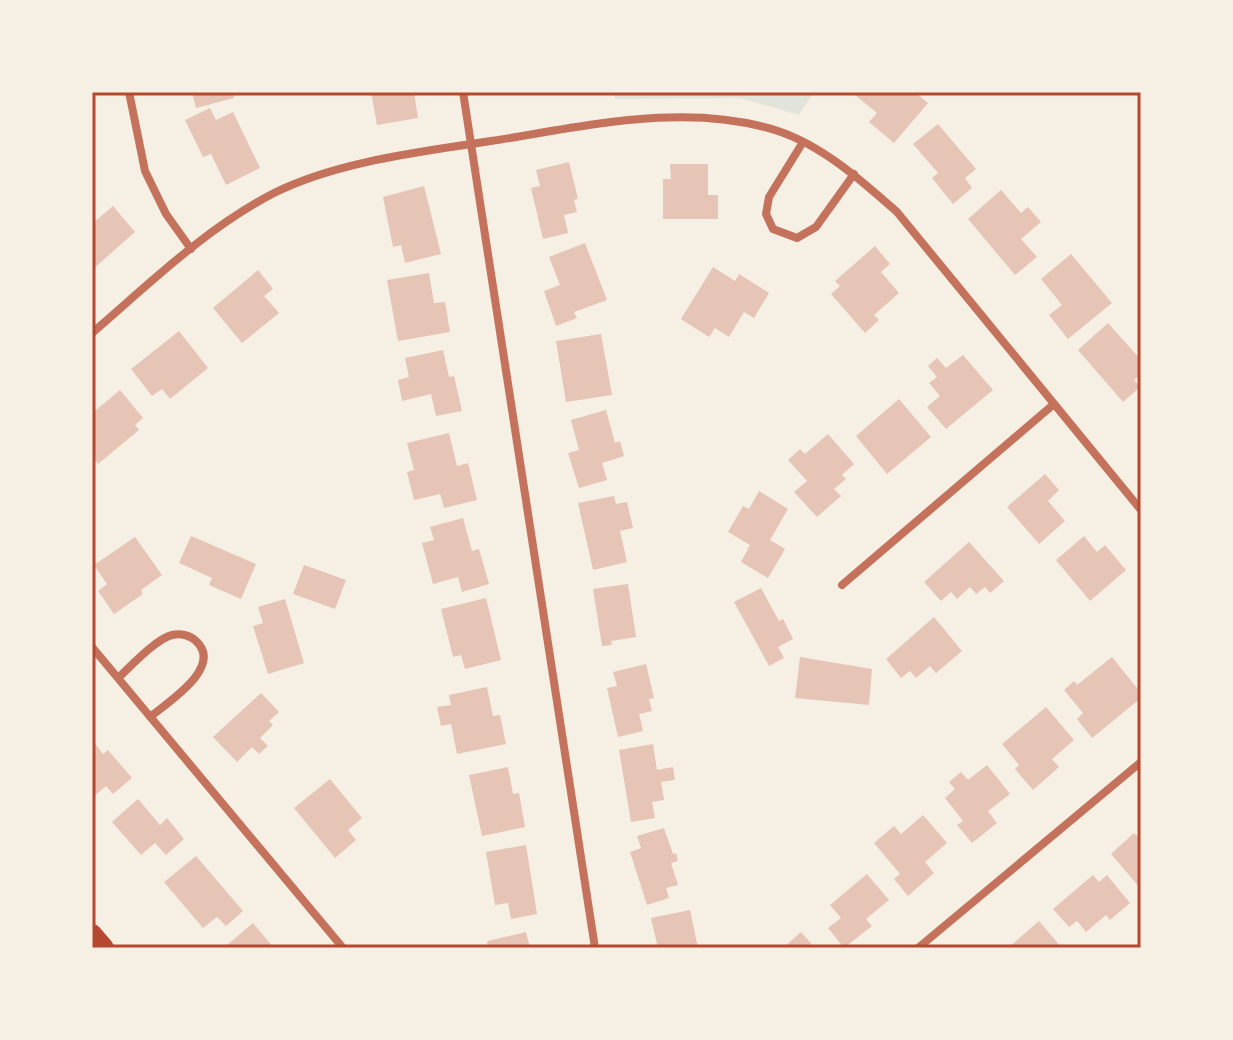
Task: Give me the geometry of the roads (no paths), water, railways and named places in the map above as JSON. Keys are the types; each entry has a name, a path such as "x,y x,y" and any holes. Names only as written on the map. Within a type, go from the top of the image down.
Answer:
{"main road":[{"path":"92,934 104,948"}],"street":[{"path":"129,92 145,171 166,214 191,249"},
{"path":"463,92 595,948"},
{"path":"92,333 191,249 274,193 326,174 398,157 597,124 720,119 778,131 803,142 854,174 897,212 1141,510"},
{"path":"803,142 769,197 766,214 773,229 797,238 816,227 854,174"},
{"path":"842,585 1054,404"},
{"path":"118,678 171,635 184,634 196,641 203,653 203,666 196,678 150,717"},
{"path":"92,647 343,948"},
{"path":"918,948 1141,762"}]}
